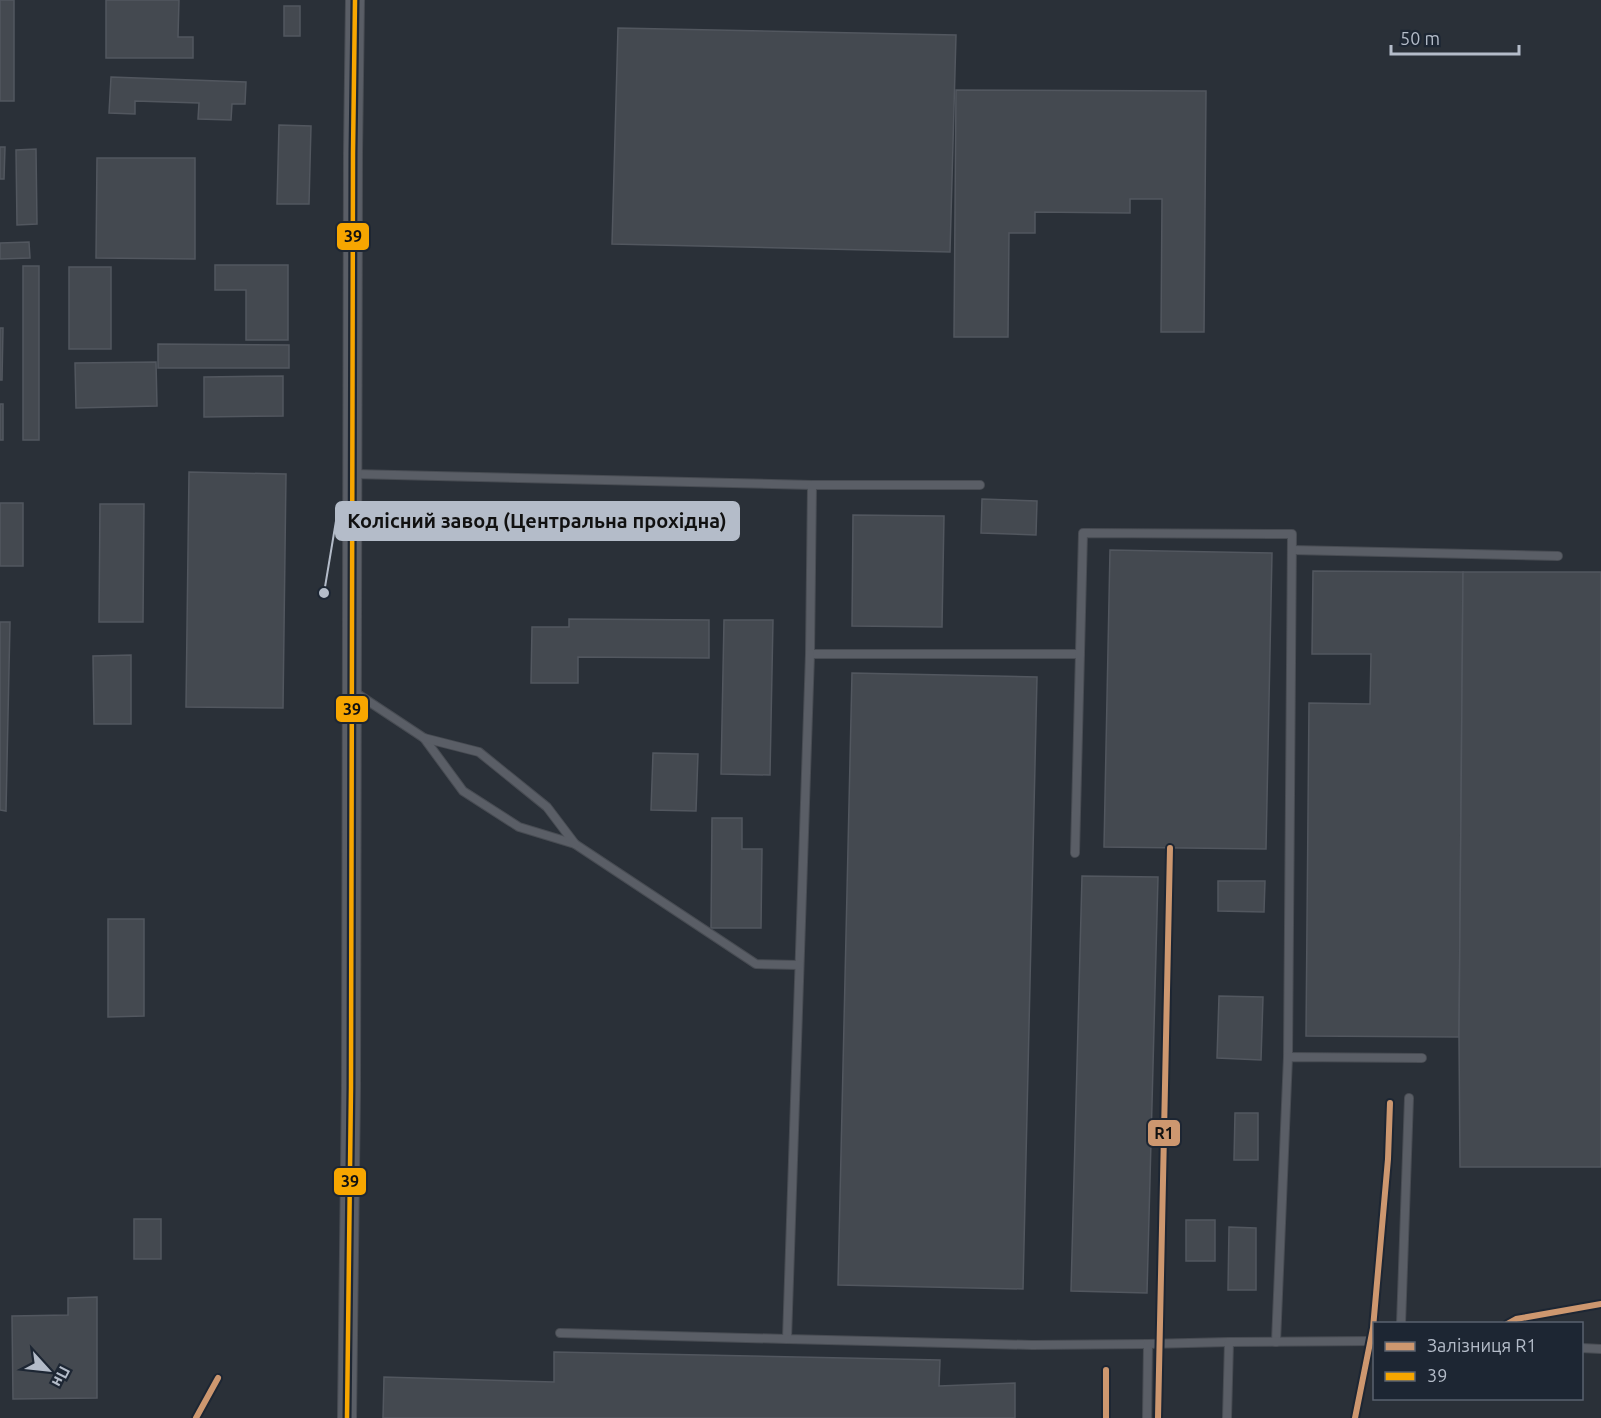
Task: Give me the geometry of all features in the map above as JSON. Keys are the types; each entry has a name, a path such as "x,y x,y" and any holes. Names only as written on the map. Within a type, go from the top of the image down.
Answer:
{"street":[{"path":"347,1418 351,1087 355,0"}],"lane":[{"path":"352,474 812,485 980,485"},
{"path":"787,1339 810,654 812,485"},
{"path":"1075,853 1083,533 1292,534 1288,1057 1276,1341"},
{"path":"1292,550 1558,556"},
{"path":"810,654 1080,654"},
{"path":"352,690 424,738 479,752 547,807 575,844"},
{"path":"424,738 463,791 519,827 575,844 756,964 800,965"},
{"path":"1288,1057 1422,1058"},
{"path":"1401,1322 1409,1098"},
{"path":"560,1333 1032,1345 1373,1341"},
{"path":"1227,1418 1229,1342"},
{"path":"1147,1418 1148,1344"},
{"path":"1583,1348 1601,1349"}],"building":[{"path":"0,0 14,0 14,101 0,101"},
{"path":"106,0 179,0 178,37 193,37 193,58 106,58"},
{"path":"284,6 300,6 300,36 284,36"},
{"path":"618,28 956,35 950,252 612,244"},
{"path":"111,77 246,82 245,104 232,104 231,120 198,119 199,103 135,101 135,114 109,113"},
{"path":"956,90 1206,91 1204,332 1161,332 1162,199 1130,199 1130,213 1035,212 1035,233 1009,233 1008,337 954,337"},
{"path":"279,125 311,126 309,204 277,204"},
{"path":"0,147 5,147 4,179 0,179"},
{"path":"36,149 37,224 17,225 16,150"},
{"path":"97,158 195,158 195,259 96,258"},
{"path":"29,242 30,258 0,259 0,243"},
{"path":"215,265 288,265 288,340 246,340 246,290 215,290"},
{"path":"23,266 39,266 39,440 23,440"},
{"path":"69,267 111,267 111,349 69,349"},
{"path":"0,328 3,328 2,380 0,380"},
{"path":"158,344 289,345 289,368 158,368"},
{"path":"156,362 157,406 76,408 75,363"},
{"path":"283,376 283,416 204,417 204,377"},
{"path":"0,404 3,404 3,440 0,440"},
{"path":"189,472 286,474 283,708 186,707"},
{"path":"982,499 1037,501 1036,535 981,533"},
{"path":"0,503 23,503 23,566 0,566"},
{"path":"100,504 144,504 143,622 99,622"},
{"path":"853,515 944,516 942,627 852,626"},
{"path":"1110,550 1272,553 1266,849 1104,847"},
{"path":"1313,571 1463,572 1459,1037 1306,1036 1309,703 1370,704 1371,654 1312,654"},
{"path":"1463,572 1601,572 1601,1167 1460,1167"},
{"path":"569,619 709,620 709,658 578,657 578,683 531,683 532,627 569,627"},
{"path":"724,620 773,620 770,775 721,774"},
{"path":"0,622 10,622 6,811 0,810"},
{"path":"131,655 131,724 94,724 93,656"},
{"path":"852,673 1037,677 1023,1289 838,1285"},
{"path":"653,753 698,754 696,811 651,810"},
{"path":"712,818 742,818 742,849 762,849 761,928 711,928"},
{"path":"1082,876 1158,877 1147,1293 1071,1291"},
{"path":"1218,881 1265,881 1264,912 1218,911"},
{"path":"108,919 144,919 144,1016 108,1017"},
{"path":"1219,996 1263,997 1261,1060 1217,1058"},
{"path":"1235,1113 1258,1113 1258,1160 1234,1160"},
{"path":"134,1219 161,1219 161,1259 134,1259"},
{"path":"1186,1220 1215,1220 1215,1261 1186,1261"},
{"path":"1229,1227 1256,1228 1256,1290 1228,1290"},
{"path":"97,1297 97,1398 13,1399 12,1316 68,1315 68,1298"},
{"path":"554,1352 940,1360 939,1386 1015,1383 1015,1418 383,1418 384,1377 554,1382"}],"rail line":[{"name":"R1","path":"1158,1418 1170,848"},
{"name":"R1","path":"1374,1322 1388,1159 1390,1103"},
{"name":"R1","path":"1511,1322 1516,1319 1601,1304"},
{"name":"R1","path":"1355,1418 1373,1328"},
{"name":"R1","path":"1106,1370 1106,1418"},
{"name":"R1","path":"196,1418 218,1378"}],"transit line":[{"name":"39","path":"347,1418 351,1087 355,0"}],"place":[{"name":"Колісний завод (Центральна прохідна)","path":"324,593"}]}
